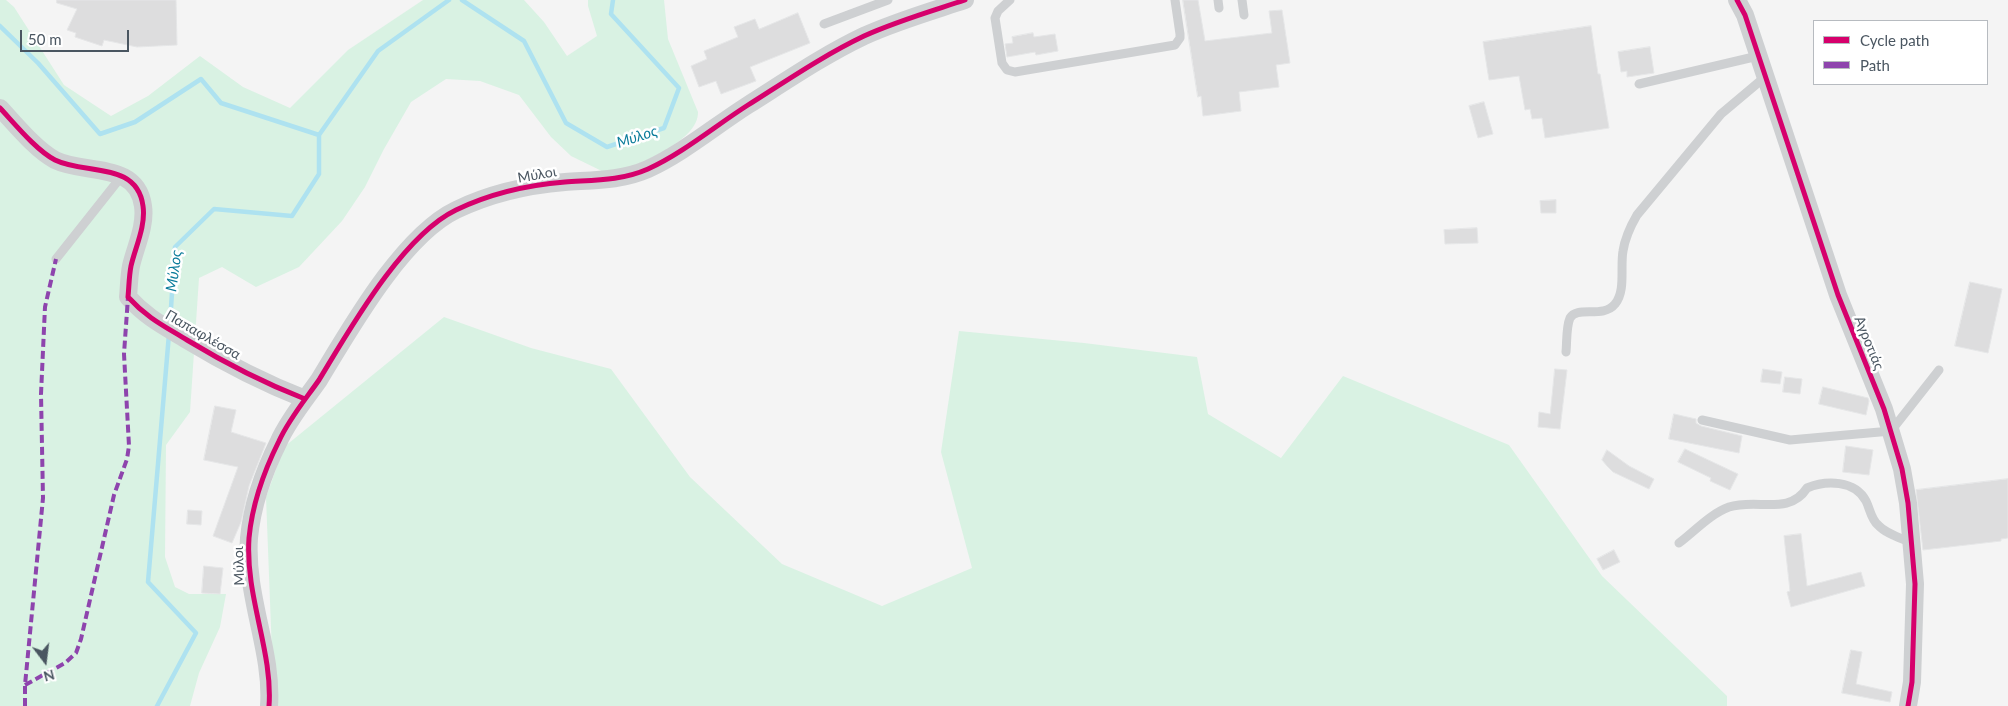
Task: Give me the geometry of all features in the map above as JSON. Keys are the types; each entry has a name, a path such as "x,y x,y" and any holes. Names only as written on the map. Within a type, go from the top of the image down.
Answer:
{"street":[{"name":"Μύλοι","path":"269,706 269,681 250,585 249,537 256,503 273,455 286,427 355,321 400,259 427,228 447,214 470,204 519,189 558,182 619,179 645,170 848,44 946,3 965,0"},
{"name":"Αγροτιάς","path":"1737,0 1745,15 1838,295 1891,432 1902,469 1908,503 1915,584 1912,682 1908,706"},
{"name":"Παπαφλέσσα","path":"0,108 25,136 55,160 66,164 104,170 135,185 141,195 144,208 131,268 128,297 142,312 152,320 261,381 305,399"}],"lane":[{"path":"824,24 888,0"},
{"path":"1010,0 998,11 995,18 1004,67 1010,72 1015,72 1175,45 1180,38 1180,34 1175,0"},
{"path":"1242,0 1244,15"},
{"path":"1639,84 1758,56"},
{"path":"1566,352 1569,322 1572,315 1578,312 1601,312 1608,310 1619,299 1623,249 1631,226 1637,216 1721,114 1765,77"},
{"path":"56,259 121,177"},
{"path":"1702,420 1790,440 1891,432 1939,370"},
{"path":"1679,543 1721,510 1747,504 1779,506 1788,504 1803,495 1808,488 1831,482 1858,492 1867,502 1874,520 1880,527 1912,543"}],"green space":[{"path":"0,0 6,0 14,7 64,85 111,116 148,96 200,56 243,87 290,108 348,50 423,0 524,0 544,22 567,56 597,36 588,0 664,0 668,39 698,112 695,123 677,143 649,159 610,175 571,156 551,137 519,95 480,81 446,79 411,102 365,187 342,221 299,267 256,287 222,267 199,278 190,412 166,445 165,557 175,587 189,594 226,594 220,627 199,673 190,706 0,706"},
{"path":"444,317 531,348 611,369 690,477 782,564 882,606 972,568 941,452 959,331 1084,343 1197,357 1208,414 1281,458 1343,376 1509,445 1602,576 1727,696 1727,706 274,706 266,497 284,447"}],"building":[{"path":"57,0 176,0 177,45 137,47 104,40 102,46 75,37 76,33 67,30 77,9 57,3"},
{"path":"1183,0 1198,0 1205,41 1272,33 1269,11 1282,10 1290,63 1276,65 1279,87 1239,92 1241,111 1203,116 1201,96 1198,97"},
{"path":"798,13 810,43 750,67 756,81 721,94 716,81 699,87 691,66 707,59 704,51 738,37 734,27 755,19 759,29"},
{"path":"1591,26 1609,128 1545,138 1542,118 1532,119 1530,109 1525,110 1519,76 1489,80 1483,42"},
{"path":"1033,33 1034,37 1055,34 1058,51 1036,55 1035,52 1007,57 1005,44 1013,43 1012,37"},
{"path":"1650,47 1654,73 1627,77 1627,71 1621,72 1618,52"},
{"path":"1484,102 1493,134 1478,138 1469,106"},
{"path":"1556,200 1556,213 1541,213 1540,201"},
{"path":"1477,228 1478,243 1445,244 1444,230"},
{"path":"1970,282 2002,289 1988,353 1955,346"},
{"path":"1555,369 1567,370 1560,429 1538,427 1539,412 1550,414"},
{"path":"1763,369 1782,372 1780,384 1761,382"},
{"path":"1785,377 1802,379 1800,394 1783,392"},
{"path":"1823,387 1868,398 1866,415 1819,404"},
{"path":"215,406 236,410 231,432 266,443 249,486 241,522 232,543 213,536 238,467 204,460"},
{"path":"1674,414 1696,419 1696,423 1701,426 1742,436 1739,453 1669,439"},
{"path":"1846,446 1873,450 1869,475 1843,472"},
{"path":"1685,449 1738,474 1730,490 1710,481 1711,478 1678,462"},
{"path":"1607,450 1629,466 1654,479 1649,489 1613,472 1602,460"},
{"path":"2008,479 2008,538 2001,539 2001,541 1923,550 1916,490"},
{"path":"188,510 202,511 201,525 187,524"},
{"path":"1801,534 1807,586 1861,572 1865,586 1791,607 1787,592 1790,591 1784,536"},
{"path":"1614,550 1620,562 1603,570 1597,559"},
{"path":"204,566 223,568 220,594 202,593"},
{"path":"1851,650 1862,652 1856,684 1892,692 1890,702 1842,693"}],"waterway":[{"name":"Μύλος","path":"170,323 175,247 214,209 292,216 319,174 319,135 378,51 449,0"},
{"name":"Μύλος","path":"462,0 524,41 566,123 607,147 664,128 679,88 611,14 613,0"},
{"path":"0,26 38,63 100,134 135,122 201,79 221,103 319,135"},
{"name":"Μύλος","path":"157,706 196,633 148,582 169,334"}],"marked path":[{"path":"25,706 25,685 43,498 41,394 45,307 56,259"},
{"path":"25,685 65,663 76,653 81,639 114,495 127,459 129,446 124,354 128,297"}],"cycle path":[{"path":"269,706 267,665 251,581 249,560 249,538 253,514 264,476 288,425 379,286 416,240 436,223 456,210 495,195 551,183 617,178 648,169 674,155 736,113 849,43 914,16 965,0"},
{"path":"1737,0 1745,15 1838,295 1884,409 1902,469 1908,503 1915,584 1912,682 1908,706"},
{"path":"0,108 48,156 67,164 120,176 131,182 139,192 144,214 140,237 131,266 128,297 142,311 216,357 305,399"}]}
